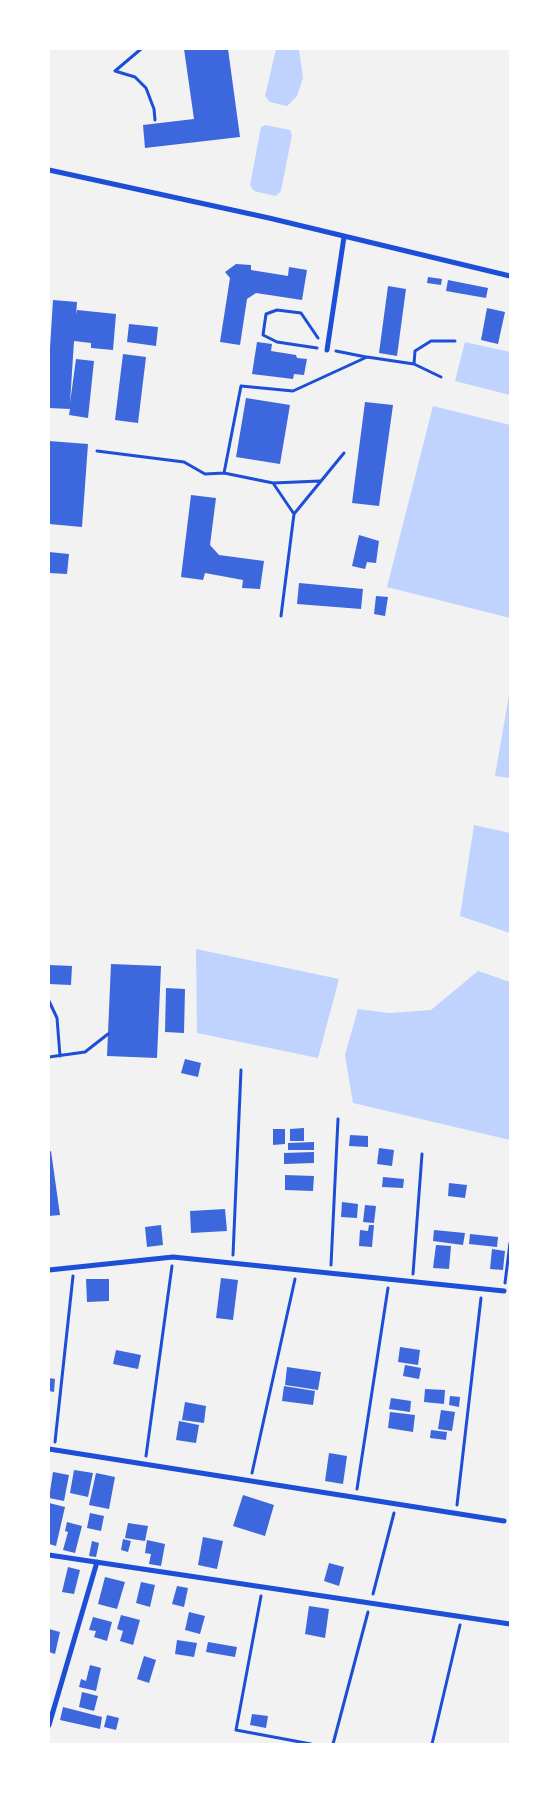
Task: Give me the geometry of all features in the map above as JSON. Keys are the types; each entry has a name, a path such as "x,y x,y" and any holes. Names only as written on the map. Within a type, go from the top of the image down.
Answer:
{"street":[{"path":"49,170 269,218 510,276"},
{"path":"327,350 344,237"},
{"path":"49,1270 173,1257 504,1292"},
{"path":"51,1449 504,1521"},
{"path":"49,1555 510,1624"},
{"path":"49,1725 97,1562"}],"path":[{"path":"141,49 115,71 135,77 146,88 154,109 155,120"},
{"path":"327,350 302,314 277,310 266,314 263,335 277,342 414,364 441,377"},
{"path":"414,364 415,351 431,341 455,341"},
{"path":"224,473 241,386 293,391 367,357"},
{"path":"97,451 184,462 205,474 224,473 273,483 321,481"},
{"path":"281,616 294,514 344,453"},
{"path":"273,483 294,514"},
{"path":"49,1001 57,1018 60,1056"},
{"path":"49,1057 85,1052 108,1034"},
{"path":"233,1263 241,1070"},
{"path":"330,1273 338,1119"},
{"path":"412,1282 422,1154"},
{"path":"504,1292 510,1243"},
{"path":"145,1464 173,1257"},
{"path":"51,1449 74,1267"},
{"path":"250,1481 298,1270"},
{"path":"356,1498 389,1279"},
{"path":"456,1513 482,1289"},
{"path":"333,1744 397,1504"},
{"path":"262,1587 236,1730 311,1744"},
{"path":"432,1744 462,1617"}],"water":[{"path":"276,49 299,49 303,78 297,96 287,106 270,102 265,96"},
{"path":"265,125 290,130 292,135 281,191 276,196 254,191 250,185 261,127"},
{"path":"465,342 510,352 510,395 455,381"},
{"path":"433,406 510,425 510,618 387,587"},
{"path":"510,689 510,778 495,776"},
{"path":"474,825 510,833 510,933 460,916"},
{"path":"196,949 339,979 318,1058 197,1033"},
{"path":"478,971 510,982 510,1140 353,1103 345,1055 358,1009 389,1013 431,1010"}],"building":[{"path":"184,49 228,49 240,137 145,148 143,125 194,119"},
{"path":"236,264 251,265 251,270 288,276 289,267 307,270 302,300 256,293 247,299 240,345 220,342 230,278 225,272"},
{"path":"428,277 442,279 441,285 427,283"},
{"path":"448,280 488,288 486,298 446,291"},
{"path":"388,286 406,289 397,356 379,353"},
{"path":"53,300 77,302 76,315 77,310 116,314 113,350 91,348 91,343 74,341 70,403 76,359 94,361 88,418 69,415 70,409 49,408 49,364"},
{"path":"487,308 505,312 498,344 481,340"},
{"path":"129,324 158,327 156,346 127,342"},
{"path":"257,342 272,344 271,351 296,355 297,358 307,359 304,375 294,374 293,379 252,374"},
{"path":"123,354 146,357 138,423 115,420"},
{"path":"246,398 290,405 280,464 236,457"},
{"path":"365,402 393,405 379,506 352,503"},
{"path":"49,441 88,444 82,527 49,524"},
{"path":"191,495 216,498 210,545 219,555 264,561 260,589 242,588 243,580 205,573 203,580 181,577"},
{"path":"359,535 379,541 376,563 367,562 365,569 352,566"},
{"path":"49,552 69,554 67,574 49,573"},
{"path":"299,583 363,589 361,609 297,604"},
{"path":"376,596 388,597 385,616 374,614"},
{"path":"111,964 161,966 157,1058 107,1056"},
{"path":"49,965 72,966 71,985 49,984"},
{"path":"166,988 185,989 184,1033 165,1032"},
{"path":"185,1059 201,1063 198,1077 181,1073"},
{"path":"304,1128 304,1141 290,1141 290,1129"},
{"path":"273,1129 285,1129 285,1144 273,1145"},
{"path":"350,1135 368,1136 368,1147 349,1146"},
{"path":"314,1142 314,1150 288,1150 288,1143"},
{"path":"379,1148 394,1150 392,1166 377,1164"},
{"path":"51,1151 60,1215 49,1216 49,1152"},
{"path":"314,1152 314,1163 284,1164 284,1153"},
{"path":"285,1175 314,1176 313,1191 285,1190"},
{"path":"383,1177 404,1179 403,1188 382,1187"},
{"path":"449,1183 467,1185 465,1198 448,1196"},
{"path":"342,1202 358,1204 357,1218 341,1217"},
{"path":"365,1205 376,1206 374,1223 363,1222"},
{"path":"225,1209 227,1231 191,1233 190,1211"},
{"path":"161,1225 163,1245 147,1247 145,1227"},
{"path":"369,1225 374,1225 372,1247 359,1246 360,1230 368,1231"},
{"path":"434,1230 465,1233 463,1245 433,1241"},
{"path":"470,1234 498,1237 497,1247 469,1244"},
{"path":"436,1245 451,1246 449,1269 433,1268"},
{"path":"492,1249 505,1251 503,1270 490,1269"},
{"path":"221,1278 238,1280 233,1320 216,1318"},
{"path":"86,1279 109,1279 109,1301 87,1302"},
{"path":"400,1347 420,1350 418,1365 398,1362"},
{"path":"116,1350 141,1355 138,1369 113,1364"},
{"path":"405,1365 421,1368 419,1379 403,1376"},
{"path":"287,1367 321,1372 318,1390 285,1385"},
{"path":"49,1378 55,1379 54,1392 49,1391"},
{"path":"284,1386 315,1391 313,1405 282,1401"},
{"path":"425,1389 445,1390 444,1404 424,1402"},
{"path":"450,1396 460,1397 459,1407 449,1405"},
{"path":"391,1398 411,1401 410,1412 389,1409"},
{"path":"185,1402 206,1406 204,1423 182,1420"},
{"path":"441,1410 455,1412 452,1431 438,1429"},
{"path":"390,1412 415,1415 413,1432 388,1428"},
{"path":"179,1421 199,1425 196,1443 176,1440"},
{"path":"431,1430 447,1432 446,1440 430,1438"},
{"path":"329,1453 347,1456 343,1484 325,1481"},
{"path":"74,1470 93,1473 88,1497 70,1493"},
{"path":"53,1472 69,1475 64,1501 49,1498"},
{"path":"96,1473 115,1477 109,1509 89,1505"},
{"path":"243,1495 274,1505 265,1536 233,1526"},
{"path":"49,1503 65,1507 56,1546 49,1544"},
{"path":"90,1513 104,1516 101,1531 87,1528"},
{"path":"67,1522 82,1526 75,1553 63,1550 68,1532 65,1531"},
{"path":"128,1523 148,1526 145,1541 125,1538"},
{"path":"203,1537 223,1541 217,1569 198,1565"},
{"path":"123,1539 131,1541 128,1552 121,1550"},
{"path":"147,1540 165,1544 161,1566 149,1564 151,1554 145,1553"},
{"path":"92,1541 99,1543 96,1557 89,1556"},
{"path":"329,1563 344,1567 339,1586 324,1581"},
{"path":"68,1567 80,1570 74,1594 62,1592"},
{"path":"105,1577 125,1582 117,1609 98,1604"},
{"path":"141,1582 155,1585 150,1607 136,1603"},
{"path":"177,1586 188,1588 184,1607 172,1604"},
{"path":"309,1606 329,1609 325,1638 305,1634"},
{"path":"189,1612 205,1616 200,1634 185,1630"},
{"path":"121,1615 140,1620 133,1645 120,1641 123,1631 117,1629"},
{"path":"93,1617 112,1622 107,1641 94,1637 96,1631 89,1630"},
{"path":"49,1629 60,1632 55,1654 49,1652"},
{"path":"177,1640 197,1643 194,1657 175,1654"},
{"path":"208,1642 237,1647 235,1657 206,1652"},
{"path":"144,1656 156,1660 149,1683 137,1679"},
{"path":"90,1665 101,1668 96,1691 79,1687 81,1679 86,1681"},
{"path":"82,1692 98,1696 94,1711 79,1707"},
{"path":"63,1707 102,1717 100,1729 60,1720"},
{"path":"252,1714 268,1716 266,1728 250,1725"},
{"path":"107,1715 119,1718 116,1730 104,1727"}]}
